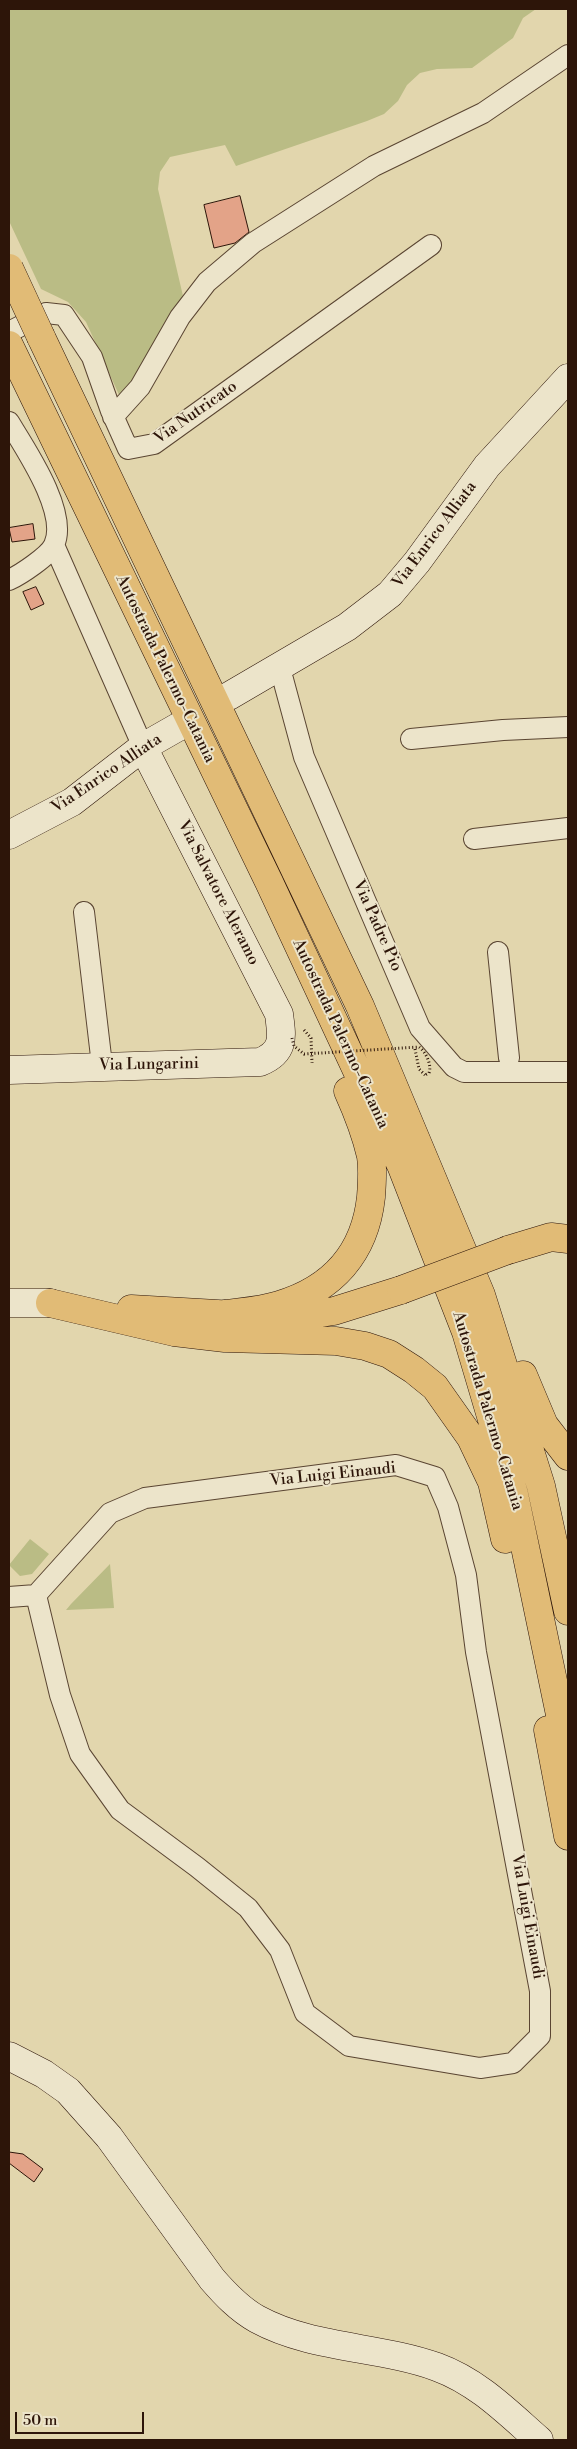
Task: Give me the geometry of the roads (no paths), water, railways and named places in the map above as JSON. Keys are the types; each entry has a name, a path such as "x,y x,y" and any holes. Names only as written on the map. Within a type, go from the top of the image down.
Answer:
{"highway":[{"name":"Autostrada Palermo-Catania","path":"9,268 360,1006 482,1295 541,1486 568,1610"},
{"name":"Autostrada Palermo-Catania","path":"10,343 269,882 401,1165 466,1332 514,1494 568,1753"},
{"path":"244,760 290,838 370,999 493,1288 516,1357 544,1426 568,1456"},
{"path":"219,1315 278,1305 302,1296 332,1278 352,1257 364,1232 369,1211 371,1156 354,1104 319,1025 269,882"},
{"path":"50,1303 219,1315 296,1317 334,1311 401,1290 508,1250 551,1237 568,1239"},
{"path":"50,1303 174,1332 224,1338 336,1341 365,1346 389,1354 414,1370 435,1388 471,1438 492,1482 543,1702 568,1836"}],"street":[{"path":"113,417 140,387 180,317 207,282 253,243 374,166 483,113 568,55"},
{"name":"Via Nutricato","path":"10,343 46,313 64,315 92,356 113,417 128,449 154,444 431,245"},
{"name":"Via Enrico Alliata","path":"229,696 280,668 347,627 390,594 417,562 487,466 568,378"},
{"path":"9,422 38,470 58,517 54,545 143,747"},
{"path":"9,580 36,562 54,545"},
{"name":"Via Padre Pio","path":"280,668 304,757 420,1028 454,1066"},
{"name":"Via Enrico Alliata","path":"9,835 72,802 143,747 178,727"},
{"path":"411,739 502,730 568,727"},
{"name":"Via Salvatore Aleramo","path":"143,747 279,1014 287,1040"},
{"path":"474,839 568,828"},
{"path":"84,912 102,1065"},
{"path":"498,952 509,1058"},
{"name":"Via Lungarini","path":"9,1070 102,1065 260,1062 272,1057 287,1040"},
{"path":"454,1066 468,1059 568,1058"},
{"path":"454,1066 464,1072 568,1072"},
{"path":"9,1303 50,1303"},
{"name":"Via Luigi Einaudi","path":"396,1465 435,1477 448,1507 466,1575 476,1652 540,1992 540,2036 513,2063 480,2068 349,2046 305,2013 280,1950 248,1908 197,1867 120,1810 80,1754 60,1695 18,1595 110,1513 145,1498 396,1465"},
{"path":"9,2056 44,2074 68,2091 109,2137 228,2299 256,2319 287,2332 436,2367 469,2381 539,2440"}]}
